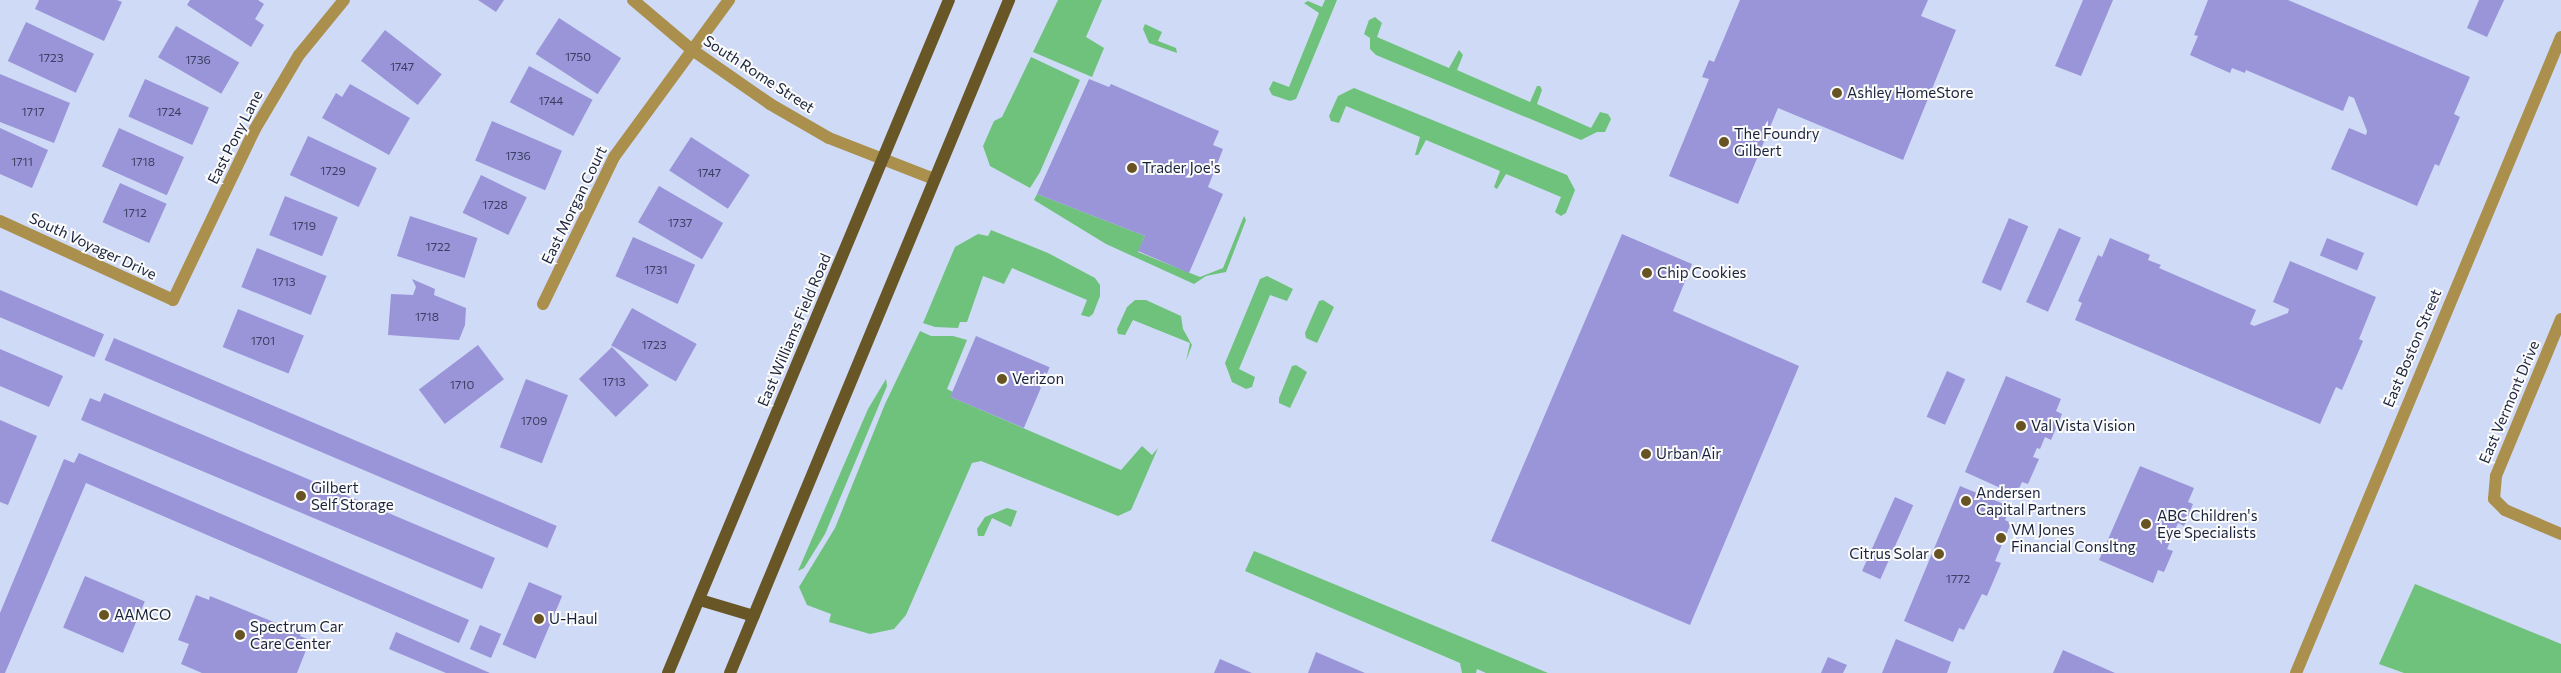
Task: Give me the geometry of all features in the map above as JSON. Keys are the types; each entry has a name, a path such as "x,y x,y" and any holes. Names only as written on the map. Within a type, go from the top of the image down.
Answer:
{"main road":[{"name":"East Williams Field Road","path":"668,673 950,0"},
{"path":"730,673 1009,0"},
{"path":"700,600 754,616"}],"street":[{"name":"East Pony Lane","path":"173,300 255,129 299,55 344,0"},
{"name":"South Rome Street","path":"633,0 691,49 778,109 829,138 934,178"},
{"name":"East Morgan Court","path":"543,304 614,157 691,49 729,0"},
{"name":"East Boston Street","path":"2296,673 2561,37"},
{"name":"South Voyager Drive","path":"0,221 173,300"},
{"name":"East Vermont Drive","path":"2561,319 2496,476 2494,499 2505,510 2561,534"}],"green space":[{"path":"1058,0 1102,0 1086,37 1104,48 1092,77 1033,52"},
{"path":"1325,0 1337,0 1296,99 1290,101 1272,95 1269,89 1273,81 1289,87 1319,13 1304,3 1308,1 1322,7"},
{"path":"1375,17 1382,23 1377,37 1449,68 1459,50 1463,55 1457,70 1530,102 1537,86 1540,86 1542,90 1537,104 1591,128 1600,112 1608,114 1611,119 1605,132 1597,132 1581,140 1376,55 1370,49 1370,38 1364,34 1369,20"},
{"path":"1145,24 1162,32 1158,41 1176,48 1177,53 1149,43 1143,29"},
{"path":"1031,57 1080,80 1040,172 1030,188 990,166 983,146 994,121 1002,117"},
{"path":"1354,88 1567,175 1575,190 1566,213 1561,216 1555,212 1561,197 1506,174 1497,189 1494,187 1500,171 1426,140 1418,155 1415,155 1420,137 1346,106 1339,123 1331,121 1329,116 1338,96"},
{"path":"1037,194 1145,236 1138,252 1200,277 1223,268 1244,216 1246,220 1226,272 1206,276 1194,284 1106,244 1034,200"},
{"path":"991,230 1048,253 1095,278 1100,285 1100,296 1093,314 1089,317 1081,315 1087,300 1012,268 1004,284 983,276 967,322 960,322 958,328 935,327 923,323 955,247 978,234 988,236"},
{"path":"1267,276 1293,289 1287,301 1270,295 1239,369 1255,377 1252,387 1246,389 1232,382 1225,363 1260,279"},
{"path":"1135,300 1146,300 1181,316 1183,329 1192,345 1186,361 1190,343 1133,320 1125,335 1118,334 1117,329 1127,307"},
{"path":"1323,300 1334,307 1317,343 1306,338 1305,333 1319,301"},
{"path":"920,331 931,336 953,336 967,340 947,389 953,392 951,397 1121,470 1142,446 1152,455 1158,448 1131,510 1118,516 981,461 972,463 906,615 894,629 870,634 829,622 831,614 807,605 799,587 835,528 885,404"},
{"path":"1296,365 1307,372 1290,408 1279,403 1279,398 1292,366"},
{"path":"886,379 887,386 825,534 804,568 798,571 868,409"},
{"path":"1007,508 1017,511 1011,527 992,518 984,536 978,536 977,529 985,517"},
{"path":"1254,551 1548,673 1486,673 1477,669 1476,673 1462,673 1460,663 1245,571"},
{"path":"2415,584 2561,644 2561,673 2404,673 2379,664"}],"building":[{"path":"39,0 117,0 122,2 104,41 35,9"},
{"path":"190,0 258,0 264,4 255,19 264,25 251,47 187,5"},
{"path":"478,0 504,0 496,12"},
{"name":"Ashley HomeStore","path":"1740,0 1928,0 1921,16 1956,30 1903,160 1778,108 1738,204 1669,176 1709,79 1702,77 1709,60 1714,62"},
{"path":"2083,0 2113,0 2081,76 2055,66"},
{"path":"2208,0 2288,0 2470,77 2454,114 2460,117 2439,166 2435,164 2417,206 2331,169 2349,128 2366,135 2367,131 2354,98 2349,96 2343,111 2246,70 2245,73 2232,68 2230,73 2190,55 2198,36 2194,35"},
{"path":"2479,0 2504,0 2487,37 2467,28"},
{"path":"559,18 621,58 598,94 536,54"},
{"path":"26,22 94,54 76,93 8,61"},
{"path":"176,26 239,62 221,94 158,57"},
{"path":"385,30 442,74 418,105 361,61"},
{"path":"529,66 593,100 573,136 510,102"},
{"path":"0,74 70,103 54,143 0,122"},
{"path":"145,79 209,107 192,145 128,116"},
{"name":"Trader Joe's","path":"1089,79 1109,87 1111,84 1219,131 1213,145 1223,149 1208,187 1223,194 1189,273 1138,251 1145,236 1037,194"},
{"path":"350,84 410,118 389,155 322,118 336,93 342,97"},
{"path":"492,121 562,151 545,190 475,161"},
{"path":"0,128 48,150 32,188 0,174"},
{"path":"119,128 184,157 167,195 102,166"},
{"path":"308,136 377,168 359,207 290,175"},
{"path":"691,137 750,175 728,209 669,171"},
{"path":"481,175 527,197 508,235 463,213"},
{"path":"120,183 167,204 149,243 103,222"},
{"path":"659,186 723,223 702,259 638,222"},
{"path":"285,196 338,217 322,256 269,235"},
{"path":"410,216 478,238 465,278 397,256"},
{"path":"2009,218 2028,226 2001,291 1982,282"},
{"path":"2059,228 2081,238 2048,312 2026,302"},
{"name":"Urban Air","path":"1622,234 1692,264 1673,311 1799,366 1690,625 1491,541"},
{"path":"633,237 695,265 678,304 616,276"},
{"path":"2110,238 2150,255 2148,260 2161,265 2159,268 2256,310 2250,324 2254,326 2288,313 2289,309 2273,302 2290,261 2376,297 2359,339 2363,341 2342,390 2336,387 2320,424 2075,320 2082,303 2078,301 2098,255 2102,257"},
{"path":"2327,238 2364,253 2357,271 2320,256"},
{"path":"257,248 327,276 311,315 241,287"},
{"path":"412,279 435,289 434,295 466,308 465,325 459,340 388,335 391,294 413,295 416,287"},
{"path":"0,290 104,334 94,357 0,317"},
{"path":"632,308 697,344 676,381 611,346"},
{"path":"238,309 304,336 288,374 223,347"},
{"name":"Verizon","path":"976,336 1050,367 1024,428 950,397"},
{"path":"114,338 557,526 547,548 105,360"},
{"path":"478,345 504,379 445,424 419,390"},
{"path":"612,347 649,385 616,417 579,379"},
{"path":"0,349 63,376 49,407 0,386"},
{"path":"1947,371 1965,379 1945,425 1927,417"},
{"name":"Val Vista Vision","path":"2006,376 2061,399 2056,411 2062,414 2051,440 2045,437 2040,449 2037,448 2033,457 2039,459 2028,484 2022,482 2016,495 1965,472"},
{"path":"526,379 568,395 542,463 500,447"},
{"path":"104,393 495,558 482,589 81,420 90,398 100,402"},
{"path":"0,420 37,436 8,505 0,502"},
{"path":"79,453 469,620 459,643 86,483 5,673 0,673 0,613 64,459 74,463"},
{"name":"ABC Children's Eye Specialists","path":"2140,466 2194,488 2188,502 2193,504 2184,526 2178,523 2167,549 2173,551 2164,572 2158,570 2153,583 2099,560"},
{"path":"1960,486 2011,507 2005,520 2011,523 1995,561 2001,563 1987,596 1982,594 1964,630 1959,628 1953,642 1904,621"},
{"path":"1895,497 1913,505 1880,579 1862,571"},
{"name":"AAMCO","path":"85,576 145,601 123,653 63,628"},
{"path":"529,582 562,596 536,659 502,645"},
{"name":"Spectrum Car Care Center","path":"196,595 209,600 210,596 301,633 300,636 310,640 297,673 202,673 181,664 189,644 178,640"},
{"path":"480,625 501,634 491,658 470,649"},
{"path":"396,632 490,673 446,673 389,649"},
{"path":"1896,639 1951,662 1947,673 1882,673"},
{"path":"2063,650 2115,673 2053,673"},
{"path":"1316,652 1365,673 1308,673"},
{"path":"1828,657 1847,665 1843,673 1821,673"},
{"path":"1220,659 1252,673 1214,673"}],"place":[{"name":"Ashley HomeStore","path":"1837,93"},
{"name":"The Foundry Gilbert","path":"1724,142"},
{"name":"Trader Joe's","path":"1132,168"},
{"name":"Chip Cookies","path":"1647,273"},
{"name":"Verizon","path":"1002,379"},
{"name":"Val Vista Vision","path":"2021,426"},
{"name":"Urban Air","path":"1646,454"},
{"name":"Gilbert Self Storage","path":"301,496"},
{"name":"Andersen Capital Partners","path":"1966,501"},
{"name":"ABC Children's Eye Specialists","path":"2146,524"},
{"name":"VM Jones Financial Consltng","path":"2001,538"},
{"name":"Citrus Solar","path":"1939,554"},
{"name":"AAMCO","path":"104,615"},
{"name":"U-Haul","path":"539,619"},
{"name":"Spectrum Car Care Center","path":"240,635"}]}
